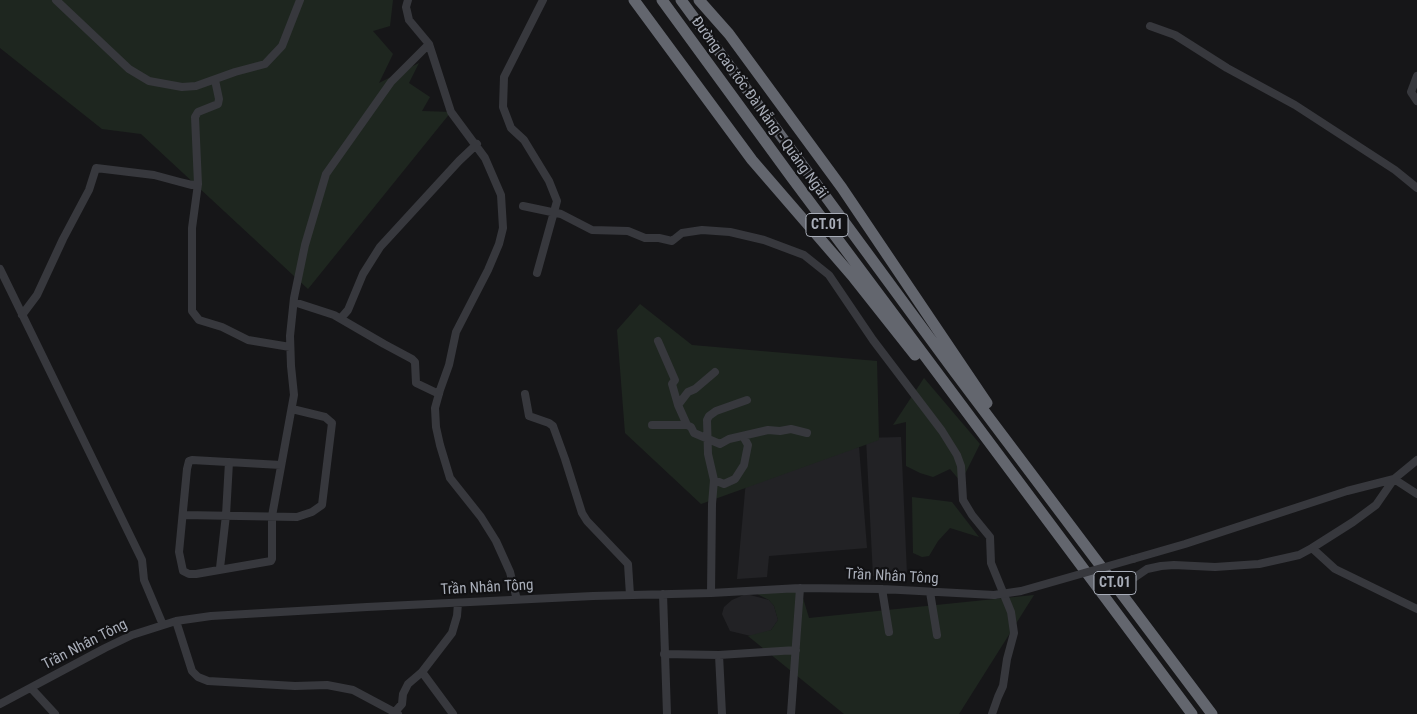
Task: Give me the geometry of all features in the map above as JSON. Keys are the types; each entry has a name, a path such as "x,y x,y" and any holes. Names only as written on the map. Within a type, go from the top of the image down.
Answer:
{"highway":[{"path":"634,0 752,160 854,278 993,451"},
{"name":"Đường cao tốc Đà Nẵng - Quảng Ngãi","path":"662,0 993,451"},
{"name":"Đường cao tốc Đà Nẵng - Quảng Ngãi","path":"680,0 809,176 1004,433"},
{"path":"699,0 729,34 842,188 1004,433"},
{"name":"CT.01","path":"1004,433 1212,714"},
{"name":"CT.01","path":"993,451 1192,714"}],"street":[{"path":"56,0 129,69 149,82 182,88 196,86 246,69 262,66 282,46 300,0"},
{"path":"408,0 406,7 409,20 429,44 451,112 486,158 501,195 503,228 495,255 456,332 449,365 435,408 436,427 450,478 481,517 496,541 510,572 517,600"},
{"path":"537,273 557,201 548,181 524,140 511,128 503,107 504,77 543,0"},
{"path":"1150,26 1175,35 1227,68 1302,110 1395,170 1417,188"},
{"path":"280,464 189,461 179,552 183,571 189,574 271,561 273,556 272,516 294,395 290,347 294,302 305,245 326,174 391,82 429,44"},
{"path":"1417,76 1411,92 1417,101"},
{"path":"215,80 219,99 218,104 198,112 195,117 198,184 192,228 193,314 199,320 222,327 248,340 290,347"},
{"path":"341,318 348,310 363,274 380,247 458,161 477,144"},
{"path":"22,315 36,295 88,190 96,168 154,175 192,185 198,184"},
{"path":"523,206 571,218 592,230 628,231 645,238 659,238 672,241 682,233 702,230 730,232 764,240 804,255 829,275 873,340 942,431 957,455 961,466 963,500 990,536 992,547 991,562 1011,612 1014,633 1007,659 1003,686 992,714"},
{"path":"0,269 142,560 144,580 163,625"},
{"path":"294,302 317,308 341,318 412,359 416,365 416,383 439,394"},
{"path":"658,341 675,380 672,384 678,410 694,433 720,444 768,430 780,431 791,429 807,433"},
{"path":"678,405 688,392 696,389 715,372"},
{"path":"524,394 529,416 549,422 553,426 586,521 628,564 630,595"},
{"path":"711,593 714,480 708,454 707,420 716,411 747,400"},
{"path":"183,515 282,517 304,515 322,505 332,423 325,417 292,409"},
{"path":"652,425 687,425"},
{"path":"714,480 724,484 735,479 744,465 748,445 743,436"},
{"path":"1131,580 1147,570 1161,566 1215,568 1259,564 1299,555 1354,522 1376,505 1394,479 1417,460"},
{"path":"220,568 229,462"},
{"path":"1394,479 1417,494"},
{"name":"Trần Nhân Tông","path":"0,704 132,635 176,621 246,613 800,588 882,589 994,595 1021,591 1133,559 1347,491 1394,479"},
{"path":"1312,548 1334,569 1417,609"},
{"path":"791,714 800,588"},
{"path":"882,589 889,632"},
{"path":"930,592 937,635"},
{"path":"662,594 667,714"},
{"path":"176,621 192,671 198,677 208,681 295,686 327,685 353,690 396,713 402,704 404,691 408,684 422,672 452,633 458,616 458,603"},
{"path":"664,654 719,655 796,650"},
{"path":"719,655 722,714"},
{"path":"422,672 453,714"},
{"path":"30,688 55,714"}],"shaded area":[{"path":"0,0 393,0 390,26 373,31 393,54 379,83 419,63 409,83 430,97 422,111 451,112 308,289 141,134 102,129 0,48"},
{"path":"640,304 692,345 877,361 879,440 701,504 625,433 617,330"},
{"path":"924,378 980,444 961,482 950,469 933,477 906,466 906,422 893,425"},
{"path":"901,437 907,575 873,576 866,438"},
{"path":"859,447 867,548 769,556 767,577 737,579 747,470"},
{"path":"912,497 952,502 979,537 950,528 938,541 929,556 922,557 913,553"},
{"path":"800,588 809,618 1034,595 959,714 844,714 748,636 771,630 778,620 774,606 769,600 757,594"},
{"path":"746,594 769,600 774,606 778,620 771,630 755,637 730,631 722,614 724,607 732,600"}]}
